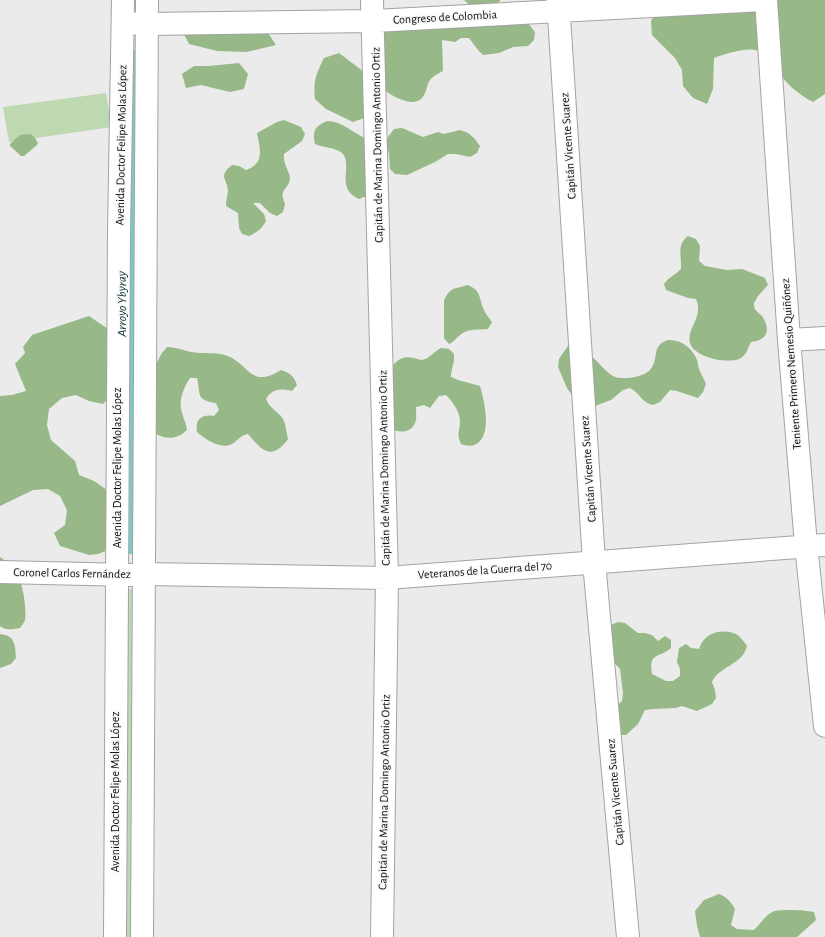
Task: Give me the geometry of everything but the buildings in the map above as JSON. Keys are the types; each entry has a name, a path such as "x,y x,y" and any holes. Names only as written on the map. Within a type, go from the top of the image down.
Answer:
{"street":[{"name":"Avenida Doctor Felipe Molas López","path":"115,937 116,575 123,0"},
{"name":"Avenida Doctor Felipe Molas López","path":"142,937 147,0"},
{"name":"Congreso de Colombia","path":"123,23 148,24 373,10 766,0"},
{"name":"Teniente Primero Nemesio Quiñónez","path":"766,0 789,340 815,545 825,726"},
{"name":"Capitán Vicente Suarez","path":"559,6 594,562 628,937"},
{"name":"Capitán de Marina Domingo Antonio Ortiz","path":"373,10 387,578 382,937"},
{"path":"789,340 825,338"},
{"name":"Veteranos de la Guerra del 70","path":"143,574 387,578 815,545"},
{"name":"Coronel Carlos Fernández","path":"0,572 116,575 143,574"}],"green space":[{"path":"464,0 501,0 490,9 510,13 521,18 535,32 534,40 528,46 513,47 499,53 483,55 469,38 461,38 455,42 442,40 443,71 430,80 424,95 420,99 416,102 405,101 385,91 367,117 353,122 326,109 315,99 314,87 324,58 339,53 364,72 373,45 389,21 473,8"},
{"path":"731,0 825,0 825,94 813,102 798,93 785,81 765,55 759,51 749,49 736,51 714,58 713,89 707,104 693,98 683,86 682,70 675,58 652,35 651,20 661,11"},
{"path":"264,27 276,45 247,52 217,51 189,44 183,32"},
{"path":"239,63 248,74 244,89 230,92 201,85 186,88 182,74 194,66"},
{"path":"106,93 112,127 9,142 3,107"},
{"path":"284,120 301,127 305,134 302,141 284,154 290,179 283,192 285,204 283,212 277,216 270,213 260,203 253,203 264,214 266,221 257,232 252,235 249,236 242,234 239,228 238,213 226,206 228,188 224,178 225,172 232,165 239,166 246,170 256,164 260,155 257,133 277,122"},
{"path":"327,121 332,121 342,125 365,138 367,196 359,199 347,189 346,164 342,153 315,144 315,130"},
{"path":"402,128 423,137 438,132 444,134 460,130 468,133 480,146 477,153 470,157 448,154 407,175 395,174 390,169 389,154 385,141 394,129"},
{"path":"31,134 38,143 24,156 21,156 10,146 10,144 20,135"},
{"path":"688,236 696,239 700,246 699,261 705,266 727,270 742,269 765,278 768,285 754,303 755,309 765,321 767,330 766,334 761,339 751,342 745,354 739,359 726,361 719,360 704,356 693,348 689,338 698,312 696,299 688,298 666,290 664,284 681,269 680,251 684,239"},
{"path":"468,285 477,292 484,310 492,322 488,329 472,330 462,333 449,344 444,338 444,300 448,293 453,289"},
{"path":"89,316 114,333 115,392 103,404 89,401 76,395 62,398 49,409 47,425 51,440 75,461 79,475 94,481 107,490 111,549 98,554 89,555 60,546 54,533 65,525 67,510 60,496 48,489 33,490 0,506 0,396 12,395 26,391 15,364 25,353 23,347 32,335"},
{"path":"668,340 677,341 686,345 695,356 706,384 703,392 698,398 670,390 660,402 653,405 643,400 630,388 623,390 611,400 589,408 572,395 567,388 558,367 559,359 568,346 575,344 615,377 623,378 639,376 650,370 653,366 657,349 662,343"},
{"path":"167,347 195,353 225,355 233,358 250,373 256,376 262,377 281,370 293,377 297,385 292,391 277,390 271,393 266,399 270,406 283,418 288,439 282,446 272,452 263,449 248,434 232,444 223,446 204,438 197,432 198,421 200,418 206,416 214,416 219,410 216,403 209,402 202,398 199,392 197,378 190,378 184,388 181,400 187,430 179,436 171,438 157,435 153,432 151,373"},
{"path":"441,348 449,349 454,354 451,377 480,386 485,407 486,424 482,438 478,443 472,446 461,444 458,435 460,421 459,414 454,404 446,395 439,396 430,408 424,405 416,407 416,421 413,427 407,431 400,432 390,428 387,372 401,359 408,357 421,360 425,359"},
{"path":"0,557 13,567 21,584 24,600 25,621 20,628 7,629 0,626"},
{"path":"127,590 135,590 134,937 123,937"},
{"path":"618,622 625,623 638,633 652,635 658,641 665,636 671,640 671,648 656,656 653,659 651,667 652,674 666,681 673,681 680,676 680,669 677,662 679,648 686,644 691,648 699,649 705,639 714,633 730,632 741,638 747,646 745,652 736,662 715,677 712,682 716,698 712,704 697,711 682,706 676,708 645,710 638,724 626,735 619,735 610,712 622,701 623,693 620,669 610,658 611,625"},
{"path":"0,634 9,637 14,642 16,658 11,664 0,668"},
{"path":"719,894 728,900 735,909 731,925 737,929 754,930 769,914 779,910 814,912 816,920 797,937 700,937 695,911 704,900"}],"water":[{"path":"131,50 136,50 134,554 129,554"}],"water label":[{"name":"Arroyo Ybyray","path":"121,304"}]}
